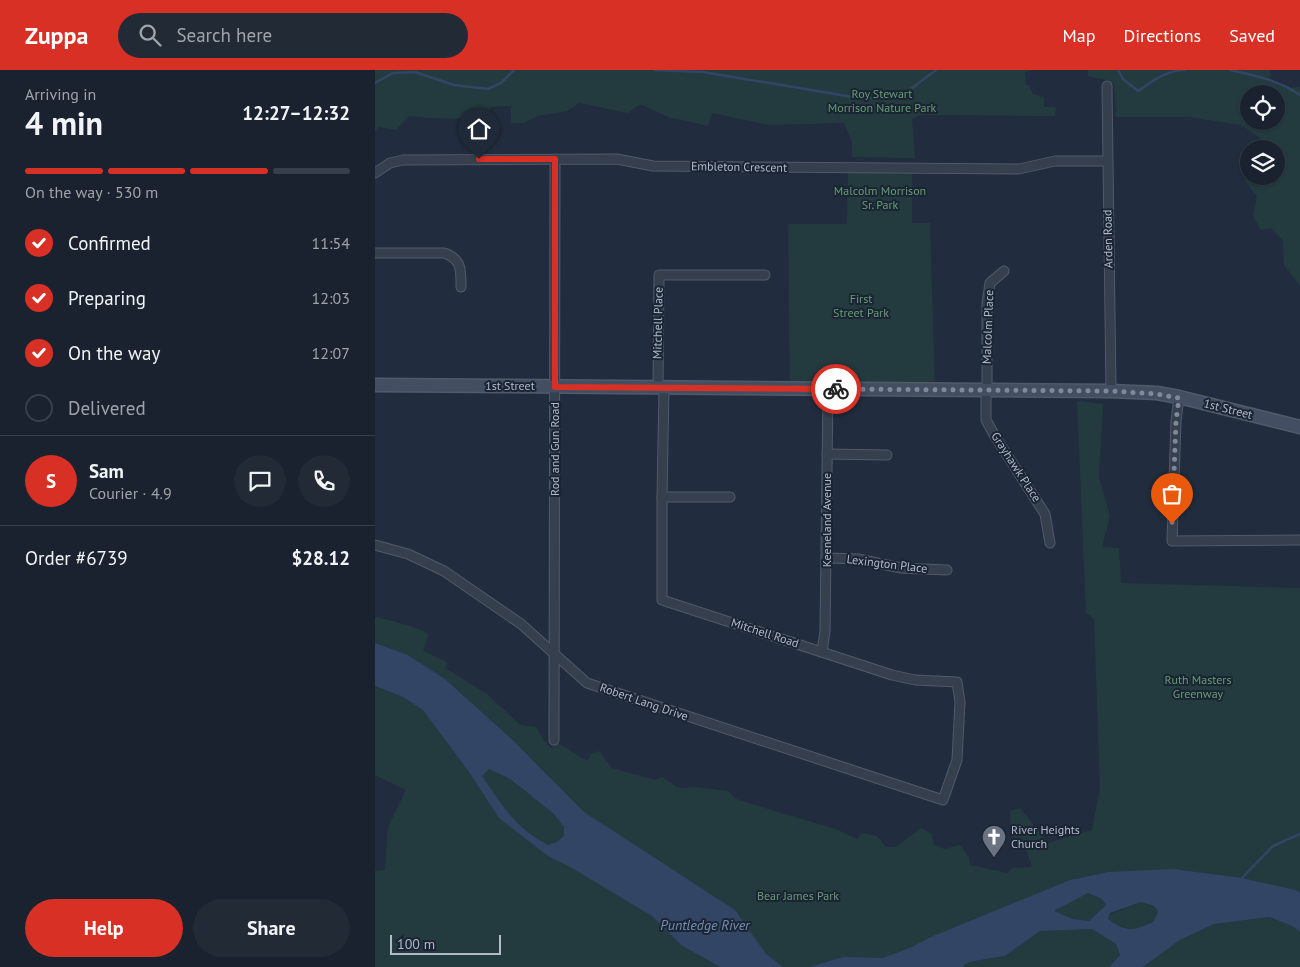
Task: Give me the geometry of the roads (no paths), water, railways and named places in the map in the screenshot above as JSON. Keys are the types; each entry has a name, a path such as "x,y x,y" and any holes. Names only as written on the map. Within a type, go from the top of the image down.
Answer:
{"street":[{"name":"Arden Road","path":"1107,86 1111,391"},
{"name":"Rod and Gun Road","path":"554,740 555,159"},
{"name":"Embleton Crescent","path":"375,173 390,163 403,160 617,159 662,166 1009,169 1019,169 1055,162 1107,161"},
{"path":"375,253 444,253 453,256 459,264 461,287"},
{"name":"Malcolm Place","path":"986,390 987,303 990,283 1004,271"},
{"name":"Mitchell Place","path":"661,388 659,275 765,275"},
{"name":"1st Street","path":"375,385 1111,391 1157,394 1179,398 1300,427"},
{"name":"Mitchell Road","path":"661,388 662,600 892,675 957,682 960,702 957,760 943,800"},
{"name":"Keeneland Avenue","path":"822,652 825,631 827,558 828,389"},
{"name":"Grayhawk Place","path":"986,390 986,420 1045,514 1050,543"},
{"path":"1179,398 1176,421 1172,541 1300,540"},
{"path":"827,454 887,455"},
{"path":"662,497 730,497"},
{"name":"Robert Lang Drive","path":"375,546 408,554 444,571 521,624 554,651 587,683 943,800"},
{"name":"Lexington Place","path":"827,558 858,559 901,568 947,570"}],"water":[{"name":"Puntledge River","path":"375,643 408,655 445,679 514,741 584,812 735,910 766,954 783,967 720,967 681,945 652,916 572,868 548,856 499,818 471,775 423,710 403,697 375,686","holes":["489,769 510,779 554,814 564,827 564,836 557,842 548,845 527,831 510,815 482,776"]},
{"path":"1173,869 1242,878 1296,890 1300,893 1300,932 1294,927 1270,917 1214,924 1180,940 1143,967 1109,967 1120,955 1116,944 1092,929 1040,931 1005,956 969,962 962,967 810,967 843,957 883,958 1070,880 1108,872","holes":["1088,893 1102,899 1106,905 1089,921 1073,919 1054,911","1141,902 1154,906 1158,912 1153,922 1139,928 1129,929 1108,919 1110,913"]}],"waterway":[{"path":"375,83 393,73 415,72 454,85 488,89 501,83 514,70"},
{"path":"654,70 703,72 859,98 900,97 936,70"},
{"path":"1118,70 1123,79 1138,91 1166,74 1185,70"},
{"path":"1230,70 1275,82 1300,95"},
{"path":"1242,878 1273,846 1300,834"}],"place":[{"name":"River Heights Church","path":"994,858"}],"park label":[{"name":"Roy Stewart Morrison Nature Park","path":"882,101"},
{"name":"Malcolm Morrison Sr. Park","path":"880,198"},
{"name":"First Street Park","path":"861,306"},
{"name":"Ruth Masters Greenway","path":"1198,687"},
{"name":"Bear James Park","path":"798,896"}]}
